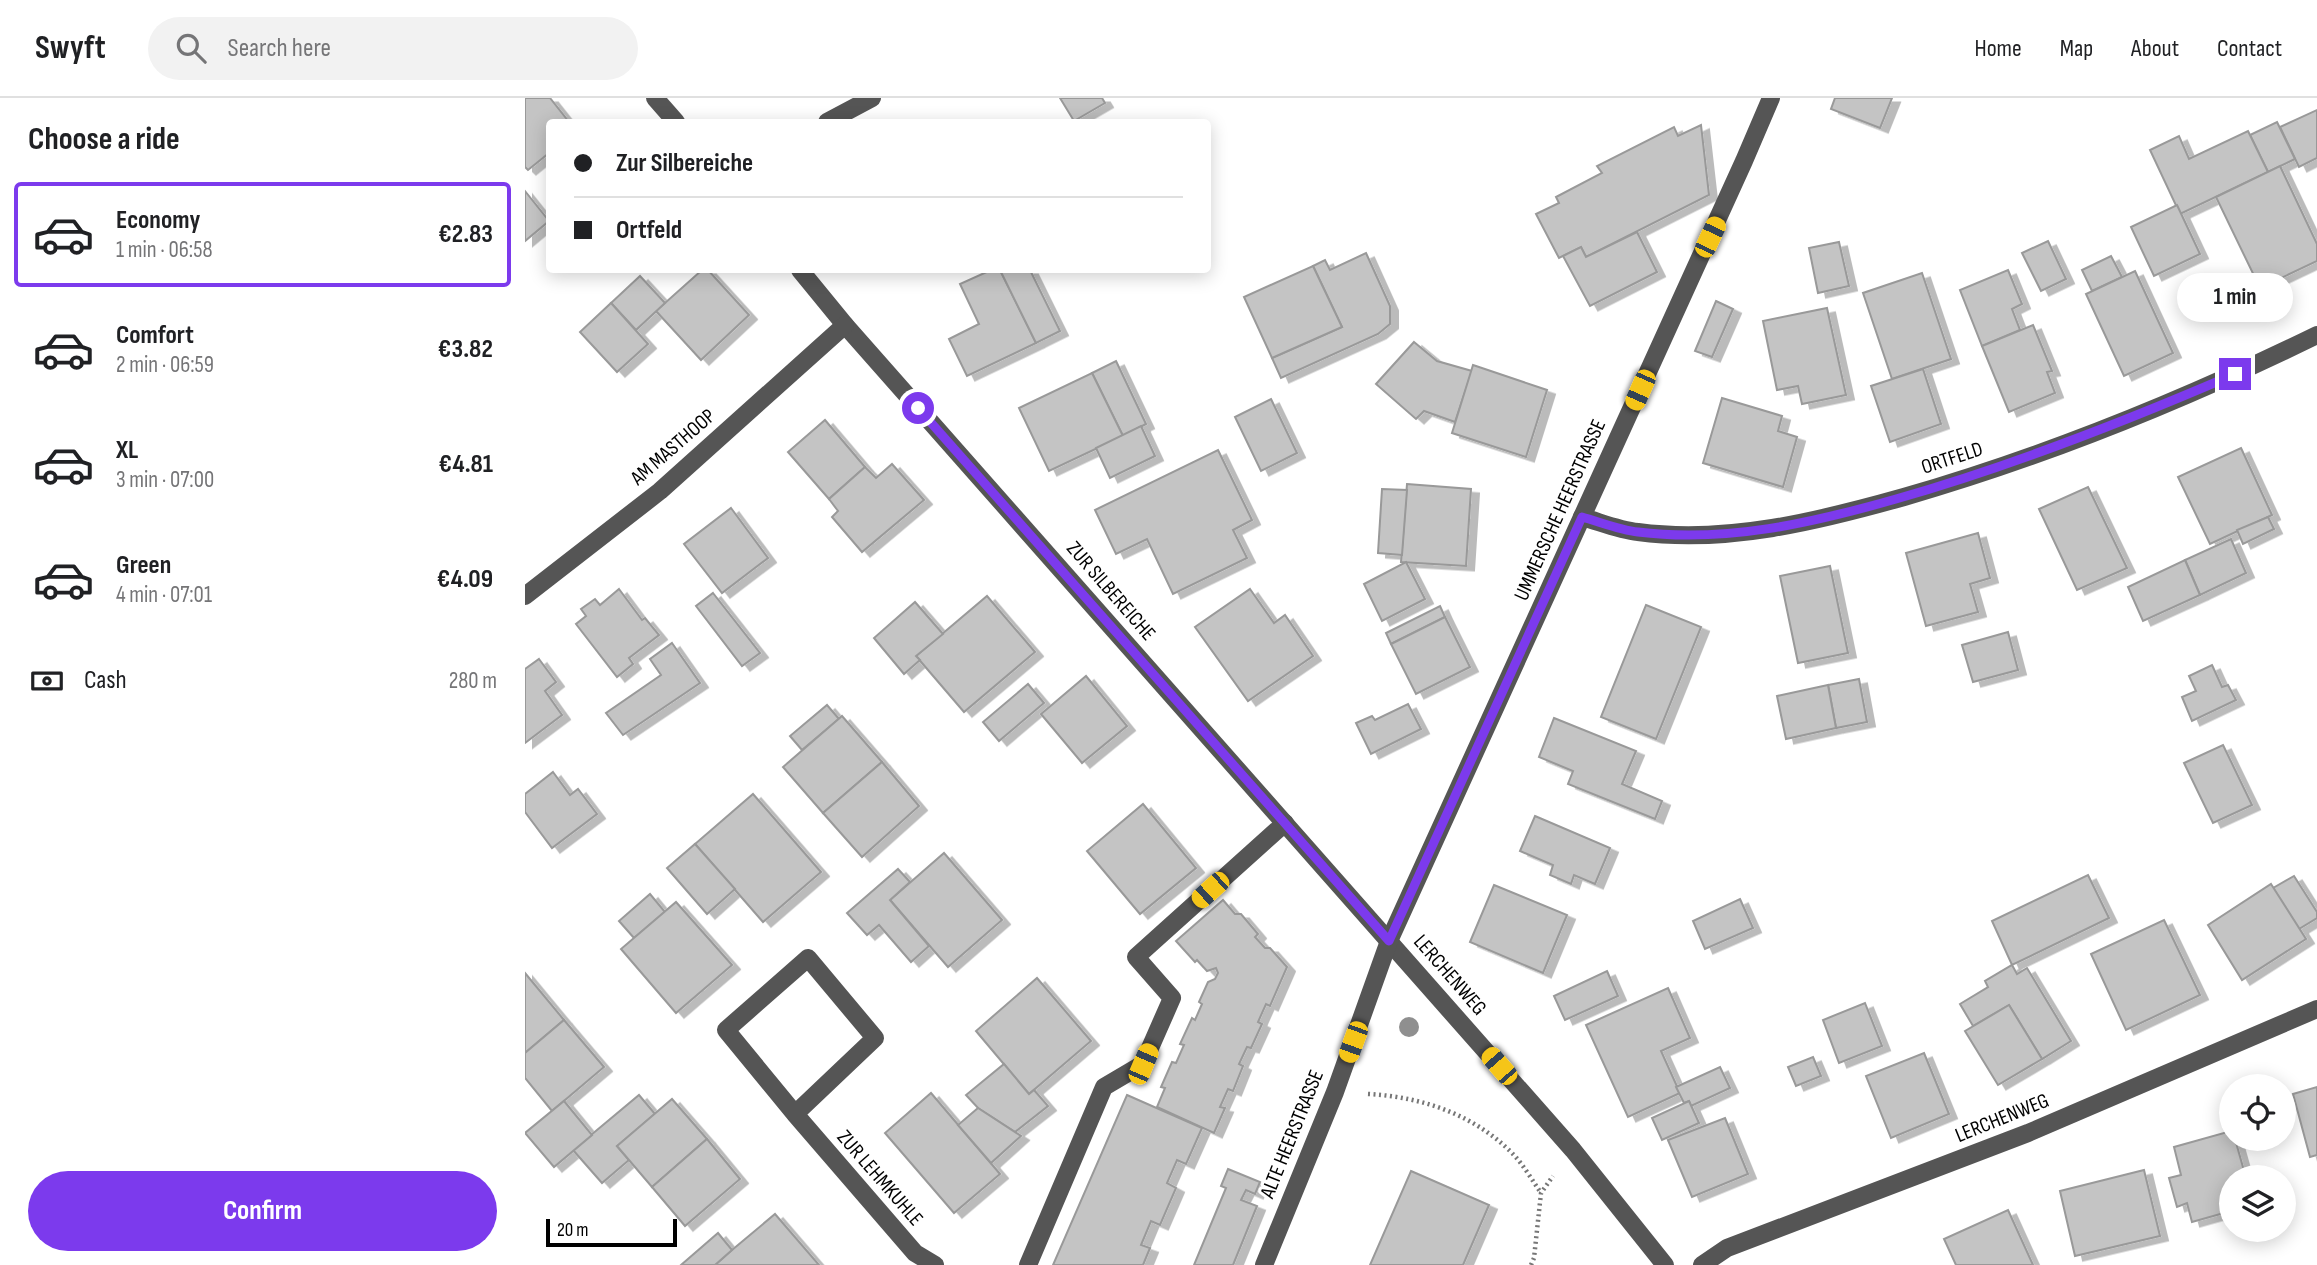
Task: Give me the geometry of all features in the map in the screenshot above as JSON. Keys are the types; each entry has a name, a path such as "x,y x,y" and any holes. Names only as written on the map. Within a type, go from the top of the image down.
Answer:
{"street":[{"path":"655,98 673,119"},
{"path":"832,119 871,98"},
{"name":"UMMERSCHE HEERSTRASSE","path":"1389,941 1771,98"},
{"name":"ZUR SILBEREICHE","path":"802,273 845,325 1389,941"},
{"name":"AM MASTHOOP","path":"525,596 660,491 845,325"},
{"name":"ORTFELD","path":"1582,517 1637,532 1689,534 1751,532 1825,519 1956,482 2134,417 2258,364 2317,335"},
{"path":"1028,1265 1104,1087 1143,1064 1172,998 1136,957 1285,823"},
{"name":"ALTE HEERSTRASSE","path":"1264,1265 1335,1092 1389,941"},
{"name":"LERCHENWEG","path":"1389,941 1573,1150 1665,1265"},
{"name":"ZUR LEHMKUHLE","path":"795,1114 875,1038 808,958 726,1030 795,1114 915,1253 935,1265"},
{"name":"LERCHENWEG","path":"1702,1265 1727,1248 2028,1133 2317,1009"}],"path":[{"path":"1335,1092 1389,1095 1423,1101 1479,1124 1514,1154 1541,1193"},
{"path":"1531,1265 1541,1193 1573,1150"}],"building":[{"path":"525,98 550,98 567,119 546,119 546,155 528,170 525,167"},
{"path":"1060,98 1102,98 1105,103 1073,119"},
{"path":"1835,98 1892,98 1880,128 1831,109"},
{"path":"2317,110 2317,158 2299,167 2280,127"},
{"path":"2277,122 2295,159 2268,172 2250,135"},
{"path":"1701,125 1709,195 1586,257 1581,247 1559,258 1536,214 1559,203 1556,197 1602,173 1597,166 1674,127 1678,136"},
{"path":"2248,131 2268,172 2180,214 2150,150 2179,136 2189,159"},
{"path":"2280,166 2317,244 2317,261 2260,288 2216,197"},
{"path":"525,191 546,217 546,224 525,241"},
{"path":"2177,205 2200,254 2154,276 2131,227"},
{"path":"1637,232 1657,272 1590,306 1563,256 1581,247 1586,257"},
{"path":"2048,241 2066,279 2041,291 2022,253"},
{"path":"1839,242 1849,286 1818,293 1809,248"},
{"path":"1366,253 1390,306 1390,324 1378,334 1281,378 1272,358 1342,327 1313,266 1325,260 1330,270"},
{"path":"2111,256 2122,277 2092,291 2082,270"},
{"path":"1313,266 1342,327 1272,358 1244,297"},
{"path":"2008,270 2022,304 2012,309 2020,330 1982,346 1960,290"},
{"path":"2135,271 2173,353 2124,376 2086,294"},
{"path":"699,273 711,273 749,315 701,360 656,311"},
{"path":"984,273 1001,273 1036,343 967,376 949,339 979,324 960,284"},
{"path":"1001,273 1031,273 1060,331 1036,343"},
{"path":"1922,273 1951,359 1892,379 1863,293"},
{"path":"640,276 665,303 636,330 611,303"},
{"path":"1716,301 1733,309 1712,357 1695,351"},
{"path":"611,303 648,344 617,372 580,332"},
{"path":"1827,308 1846,395 1802,404 1798,386 1777,390 1763,321"},
{"path":"2033,325 2052,371 2047,372 2055,393 2009,412 1982,346"},
{"path":"1414,342 1437,361 1472,371 1455,422 1424,411 1416,419 1376,384"},
{"path":"1116,361 1146,424 1123,436 1092,373"},
{"path":"1473,365 1547,390 1526,457 1452,433"},
{"path":"1923,369 1941,424 1890,442 1871,386"},
{"path":"1092,373 1123,436 1049,471 1019,408"},
{"path":"1722,398 1782,416 1778,431 1797,437 1783,487 1703,463"},
{"path":"1271,399 1297,453 1261,471 1235,417"},
{"path":"825,420 865,467 829,499 788,452"},
{"path":"1141,426 1155,456 1110,478 1096,448"},
{"path":"2241,448 2272,515 2210,544 2178,477"},
{"path":"1218,450 1252,520 1233,530 1247,558 1173,594 1147,539 1116,554 1095,510"},
{"path":"892,464 924,500 862,552 832,517 838,511 829,499 865,467 876,478"},
{"path":"1407,484 1471,489 1466,566 1401,562"},
{"path":"2088,487 2127,568 2077,590 2039,509"},
{"path":"1382,489 1407,490 1402,555 1378,553"},
{"path":"731,508 768,558 722,593 684,544"},
{"path":"2268,517 2274,529 2243,544 2237,530"},
{"path":"1978,533 1990,578 1970,584 1978,612 1926,626 1906,553"},
{"path":"2231,539 2246,573 2200,595 2185,560"},
{"path":"2185,560 2200,595 2143,621 2128,587"},
{"path":"1406,562 1425,599 1382,621 1364,584"},
{"path":"1830,566 1848,653 1798,663 1780,576"},
{"path":"619,589 642,620 645,618 659,635 629,658 633,664 617,677 576,624 586,616 581,609 595,599 600,605"},
{"path":"1250,589 1274,623 1285,615 1313,656 1248,701 1195,627"},
{"path":"713,593 760,653 742,666 696,606"},
{"path":"987,596 1035,652 964,712 916,656"},
{"path":"915,602 943,634 916,656 920,660 904,674 874,638"},
{"path":"1646,605 1701,627 1656,739 1601,717"},
{"path":"1440,606 1445,617 1391,644 1386,633"},
{"path":"1445,617 1470,667 1416,694 1391,644"},
{"path":"2008,632 2018,670 1973,682 1962,645"},
{"path":"672,643 700,683 623,735 606,713 661,675 650,659"},
{"path":"539,659 556,682 545,691 562,715 525,743 525,669"},
{"path":"2212,665 2222,687 2228,685 2236,700 2192,721 2182,697 2196,691 2189,676"},
{"path":"1086,676 1127,726 1082,763 1041,714"},
{"path":"1859,679 1867,722 1836,728 1828,685"},
{"path":"1028,684 1044,703 999,741 983,722"},
{"path":"1828,685 1836,728 1786,739 1777,696"},
{"path":"1408,704 1421,729 1371,754 1356,723 1372,716 1375,720"},
{"path":"827,705 839,719 802,750 790,736"},
{"path":"842,716 882,762 823,813 783,767"},
{"path":"1554,718 1636,751 1622,784 1662,801 1655,819 1568,784 1573,771 1539,757"},
{"path":"2223,745 2252,805 2213,823 2184,763"},
{"path":"882,762 919,806 862,857 823,813"},
{"path":"553,772 570,795 578,789 597,814 552,848 525,812 525,794"},
{"path":"753,794 821,872 763,922 695,844"},
{"path":"1143,804 1196,868 1140,914 1087,851"},
{"path":"1535,816 1610,848 1595,884 1574,875 1571,884 1550,875 1553,865 1520,851"},
{"path":"695,844 735,889 707,914 667,868"},
{"path":"944,853 1002,920 948,967 890,900"},
{"path":"898,869 910,882 890,900 929,946 911,962 879,925 867,935 847,913"},
{"path":"2088,875 2109,918 2012,965 1992,921"},
{"path":"2294,876 2317,912 2317,918 2299,929 2273,888"},
{"path":"2271,884 2306,939 2242,980 2208,925"},
{"path":"1494,885 1567,915 1543,973 1470,942"},
{"path":"650,894 665,912 634,938 619,921"},
{"path":"1740,899 1753,928 1705,949 1693,921"},
{"path":"1223,900 1235,914 1241,914 1258,934 1255,937 1265,948 1270,948 1287,967 1270,1006 1266,1004 1258,1022 1262,1024 1251,1048 1247,1047 1239,1064 1243,1066 1233,1091 1228,1089 1220,1107 1225,1108 1214,1133 1157,1107 1165,1088 1161,1087 1172,1062 1176,1063 1184,1045 1180,1044 1192,1018 1195,1020 1208,982 1215,979 1218,973 1216,968 1207,971 1197,960 1195,962 1176,941"},
{"path":"676,902 732,965 676,1013 621,949"},
{"path":"2164,920 2200,995 2126,1030 2091,954"},
{"path":"2012,965 2017,974 2027,968 2071,1041 2042,1059 2009,1005 1973,1026 1960,1004 1988,987 1985,981"},
{"path":"1607,971 1618,996 1565,1020 1554,996"},
{"path":"525,973 564,1020 525,1053"},
{"path":"1037,978 1091,1041 1029,1094 976,1031"},
{"path":"1668,988 1690,1038 1661,1051 1680,1093 1628,1117 1586,1025"},
{"path":"1865,1003 1882,1046 1839,1063 1823,1020"},
{"path":"2009,1005 2042,1059 1998,1085 1965,1031"},
{"path":"564,1020 604,1067 552,1111 525,1078 525,1053"},
{"path":"1924,1053 1949,1114 1891,1138 1866,1076"},
{"path":"1813,1057 1821,1076 1796,1086 1788,1067"},
{"path":"1004,1064 1029,1094 1034,1090 1048,1106 1015,1132 978,1108 966,1095"},
{"path":"1720,1067 1730,1088 1691,1106 1689,1101 1684,1103 1676,1087"},
{"path":"2317,1087 2317,1155 2310,1157 2296,1105 2296,1093"},
{"path":"931,1093 1000,1174 954,1213 885,1133"},
{"path":"639,1095 655,1114 617,1146 629,1160 602,1183 573,1150"},
{"path":"1127,1095 1202,1128 1186,1164 1177,1160 1167,1183 1176,1188 1160,1225 1151,1221 1141,1245 1150,1248 1143,1265 1053,1265"},
{"path":"672,1099 707,1139 652,1187 617,1146"},
{"path":"564,1101 592,1135 554,1167 525,1133"},
{"path":"1689,1101 1699,1123 1662,1140 1652,1118"},
{"path":"978,1108 1021,1136 991,1163 958,1125"},
{"path":"1725,1118 1748,1174 1692,1197 1668,1140"},
{"path":"2219,1134 2219,1151 2238,1151 2242,1165 2219,1165 2219,1214 2192,1222 2187,1203 2177,1207 2169,1178 2181,1175 2174,1147"},
{"path":"707,1139 740,1179 685,1226 652,1187"},
{"path":"1228,1169 1260,1182 1255,1194 1246,1190 1241,1200 1257,1206 1233,1265 1194,1265 1226,1188 1221,1186"},
{"path":"2144,1170 2160,1236 2075,1256 2060,1191"},
{"path":"1411,1171 1489,1205 1463,1265 1370,1265"},
{"path":"2008,1210 2033,1265 1956,1265 1944,1239"},
{"path":"775,1214 819,1265 715,1265 732,1250"},
{"path":"718,1233 732,1250 715,1265 681,1265"}],"route":[{"path":"918,408 1389,941 1582,517 1637,532 1689,534 1751,532 1825,519 2000,467 2134,417 2235,374"}]}
